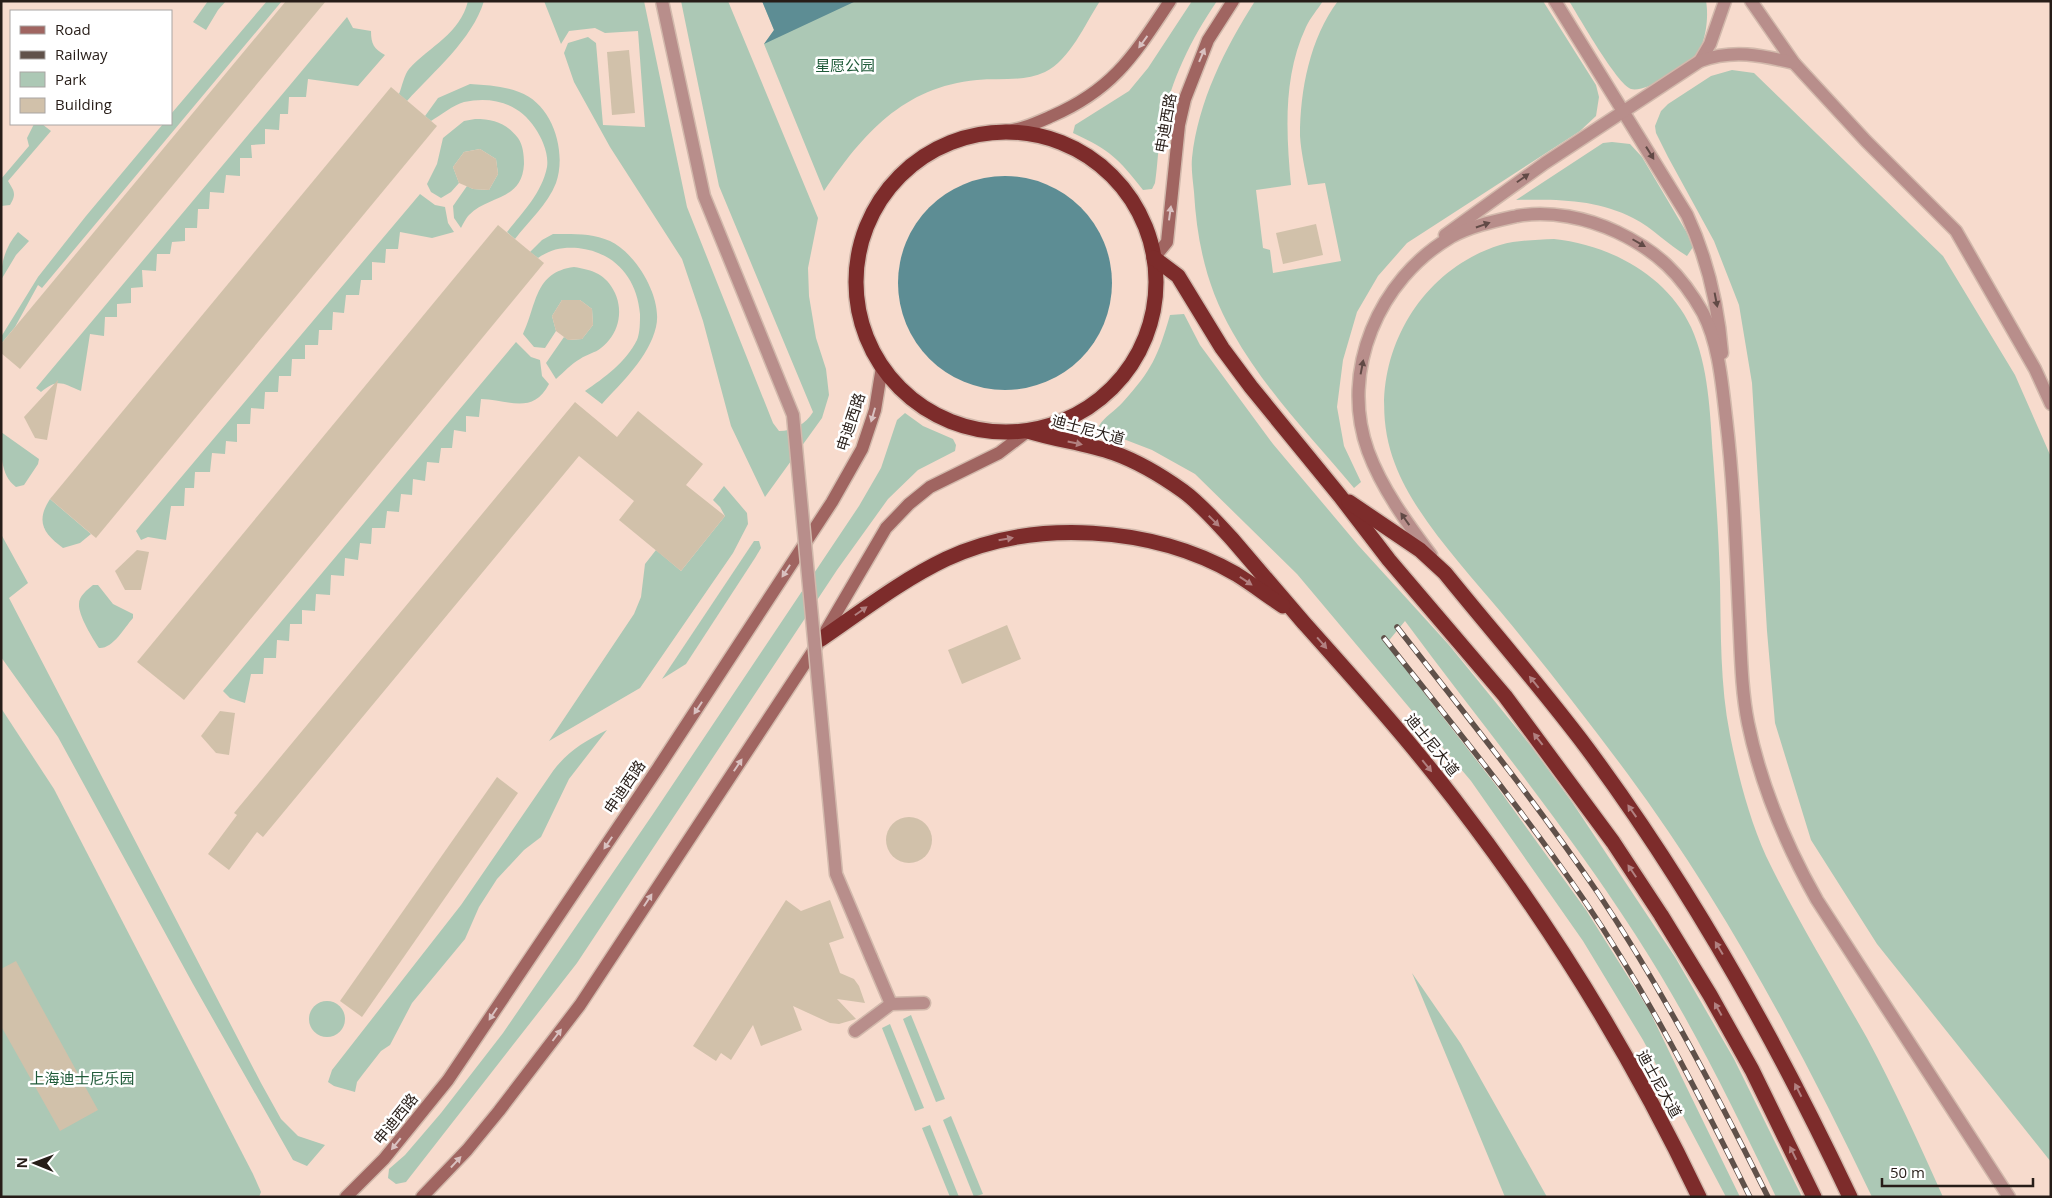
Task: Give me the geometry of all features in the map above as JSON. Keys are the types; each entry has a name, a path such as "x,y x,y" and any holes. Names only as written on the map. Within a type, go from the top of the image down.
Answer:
{"highway":[{"path":"1002,131 1038,134 1072,146 1102,165 1126,192 1144,223 1154,258 1154,306 1140,351 1112,389 1073,417 1028,431 1004,433 980,431 935,415 914,402 896,386 882,367 868,341 858,303 856,284 858,255 866,226 880,200 897,177 920,158 945,144 972,134 1002,131"},
{"path":"1154,258 1178,276 1222,348 1250,387 1340,496 1384,554 1505,696 1613,842 1661,915 1752,1070 1814,1197"},
{"name":"迪士尼大道","path":"1028,431 1113,453 1142,465 1185,492 1216,522 1392,723 1453,798 1507,870 1557,944 1604,1021 1650,1101 1699,1197"},
{"path":"1340,496 1420,550 1444,573 1587,748 1689,898 1780,1055 1850,1197"},
{"path":"821,639 893,589 947,558 1000,540 1056,531 1108,535 1155,542 1191,554 1236,574 1300,618"}],"street":[{"path":"662,1 704,196 793,415 836,874 891,1004"},
{"path":"1002,131 1011,131 1038,122 1069,109 1098,92 1121,70 1143,42 1170,1"},
{"name":"申迪西路","path":"1154,258 1166,242 1179,125 1185,99 1208,40 1233,1"},
{"path":"1555,1 1687,215 1699,241 1708,268 1719,317 1732,470 1743,684 1748,722 1777,821 1794,859 1817,900 2010,1197"},
{"path":"1700,62 1710,44 1725,1"},
{"path":"1752,1 1794,63 1866,141 1956,231 2035,369 2051,404"},
{"path":"1444,573 1403,516 1381,480 1368,450 1361,415 1360,380 1367,340 1386,299 1416,262 1482,206 1700,62 1713,56 1733,53 1755,54 1794,63"},
{"path":"1416,262 1452,237 1486,223 1522,215 1564,216 1600,224 1639,242 1662,258 1684,284 1704,315 1714,343 1724,399 1732,470"},
{"name":"申迪西路","path":"346,1197 384,1159 448,1080 658,768 832,502 862,449 874,410 882,367"},
{"path":"422,1197 467,1150 500,1111 580,1004 821,639 886,528 909,504 930,487 999,453 1028,431"},
{"path":"855,1031 891,1004 924,1003"}],"green space":[{"path":"208,1 226,1 206,30 193,22"},
{"path":"267,1 282,1 42,288 38,285 15,327 1,344 1,337 38,277 162,125 172,125 172,113"},
{"path":"468,1 484,1 471,29 451,54 407,101 399,94 407,72 451,31 464,12"},
{"path":"544,1 644,1 687,207 773,423 779,431 784,431 803,423 813,412 719,186 681,1 728,1 818,218 808,268 809,296 816,338 826,369 829,395 822,418 765,497 731,426 703,321 682,259 610,147 574,82 564,53 568,43 588,37 596,43 603,125 645,127 638,31 605,33 595,28 569,31 561,44"},
{"name":"星愿公园","path":"762,1 1100,1 1069,50 1054,66 1045,72 1029,77 977,80 951,84 927,92 906,103 870,133 824,191 764,44 774,30"},
{"path":"1192,1 1217,1 1183,60 1171,92 1162,125 1155,183 1152,189 1143,190 1119,162 1105,150 1073,133 1075,125 1129,91 1148,68"},
{"path":"1255,1 1323,1 1308,24 1293,65 1287,125 1291,185 1256,190 1263,248 1270,250 1273,273 1341,261 1325,183 1308,185 1300,136 1302,101 1308,65 1320,31 1338,1 1543,1 1596,85 1599,97 1596,116 1580,131 1407,243 1378,276 1357,312 1343,360 1337,407 1344,446 1361,482 1354,488 1290,414 1246,354 1216,299 1201,247 1195,211 1192,171 1195,137 1214,76 1233,37"},
{"path":"1569,1 1706,1 1707,22 1702,45 1691,62 1665,79 1646,87 1631,89 1608,63"},
{"path":"347,17 353,28 371,31 374,46 385,55 358,86 308,79 306,97 289,97 288,114 280,114 279,130 265,129 265,144 251,145 252,158 240,158 240,176 226,175 224,193 210,192 209,209 198,209 197,228 185,228 185,241 172,242 170,254 157,254 156,271 142,270 143,287 131,288 131,303 117,304 117,317 105,317 104,336 90,334 81,391 60,383 56,383 41,392 36,388"},
{"path":"1732,70 1754,73 1943,256 2015,375 2051,457 2051,1162 1877,944 1811,840 1775,723 1767,631 1752,383 1739,305 1714,241 1668,157 1656,133 1655,126 1661,111 1668,104 1711,76"},
{"path":"470,84 507,88 531,98 549,118 554,130 560,157 556,183 543,205 515,239 507,232 531,202 541,185 547,167 546,152 540,136 529,119 504,103 474,100 460,103 431,121 425,116 438,98"},
{"path":"475,119 499,123 509,129 521,144 524,164 522,176 517,185 503,196 477,209 468,216 461,228 454,218 453,206 467,186 473,189 489,190 498,174 496,159 480,149 464,152 453,167 459,183 451,192 441,198 431,192 427,184 437,164 443,138 464,121"},
{"path":"34,125 43,125 51,131 8,181 14,195 10,205 1,206 1,179 29,146 27,138"},
{"path":"1603,143 1630,144 1642,157 1687,233 1693,247 1687,256 1640,222 1605,207 1561,200 1516,200"},
{"path":"420,194 435,205 445,207 448,223 454,232 432,238 400,232 398,249 386,249 385,263 372,262 372,280 361,280 359,295 346,295 344,313 333,312 332,330 319,330 318,345 305,345 305,359 292,359 291,376 279,376 278,392 265,392 264,409 251,408 250,424 237,424 237,442 226,441 225,454 212,453 210,472 195,472 194,488 185,488 184,506 171,506 166,540 148,537 141,540 136,531 140,526"},
{"path":"18,232 29,241 16,255 1,280 5,254"},
{"path":"553,234 582,234 610,241 620,247 638,266 651,290 655,303 656,327 647,349 626,378 602,404 585,391 614,369 637,340 640,314 638,301 629,278 621,269 613,261 591,250 562,248 538,258 530,252 542,240"},
{"path":"1554,239 1575,242 1595,248 1634,265 1667,292 1680,308 1691,327 1702,358 1708,390 1718,535 1724,697 1730,735 1745,796 1754,827 1766,856 1802,925 1867,1038 1943,1197 1872,1197 1818,1087 1760,979 1729,926 1663,823 1533,651 1427,522 1414,503 1395,464 1386,430 1384,397 1390,363 1401,332 1418,303 1441,279 1468,259 1506,243"},
{"path":"574,267 598,274 607,281 618,301 618,323 607,343 599,350 577,361 556,379 546,363 564,337 569,340 582,339 593,325 592,309 580,300 562,300 552,316 556,331 545,348 534,347 523,334 544,283 561,270"},
{"path":"1184,314 1200,345 1273,444 1358,545 1449,645 1531,746 1572,802 1675,957 1734,1059 1802,1197 1776,1197 1727,1096 1655,965 1552,814 1405,621 1386,644 1495,784 1586,910 1649,1010 1740,1197 1726,1197 1643,1040 1583,941 1471,781 1297,574 1195,474 1152,450 1100,430 1099,426 1101,423 1141,381 1153,362 1170,315"},
{"path":"516,342 531,357 540,360 542,376 549,384 543,394 536,400 528,403 481,399 479,417 466,416 466,432 454,430 452,448 441,448 439,463 427,462 425,481 413,479 412,495 401,494 399,512 387,511 385,528 372,528 371,544 360,543 358,560 345,558 344,576 331,575 330,595 316,594 315,611 302,610 302,624 290,624 289,641 277,640 276,658 264,658 263,674 251,674 245,703 230,698 223,691"},
{"path":"905,413 923,426 953,439 956,445 955,451 918,470 888,499 837,570 577,963 406,1182 396,1184 388,1178 389,1169 405,1155 441,1113 503,1033 653,814 859,506 881,468 897,420"},
{"path":"1,432 39,459 38,464 24,485 16,487 4,470"},
{"path":"724,486 747,513 748,524 733,553 640,688 549,741 634,614 641,597 645,564 656,550 681,571 725,516 713,500"},
{"path":"50,499 91,534 80,543 63,548 56,543 44,527 43,521 45,507"},
{"path":"1,534 28,583 9,598 261,1083 281,1119 298,1136 325,1145 307,1166 293,1160 193,984 58,737 1,657"},
{"path":"754,541 759,541 761,548 686,664 662,679"},
{"path":"93,585 98,585 113,604 133,614 133,618 114,642 99,648 86,627 79,609 80,598"},
{"name":"上海迪士尼乐园","path":"1,708 54,789 253,1174 261,1192 259,1197 1,1197"},
{"path":"607,730 569,779 541,837 524,850 497,879 479,907 465,939 412,1003 390,1045 381,1051 357,1082 355,1092 334,1086 328,1082 332,1070 461,905 553,771 577,747"},
{"path":"1412,973 1461,1044 1547,1197 1505,1197"},
{"path":"327,1001 334,1002 340,1006 344,1012 344,1026 340,1032 334,1036 327,1037 320,1036 314,1032 310,1026 309,1019 310,1012 314,1006 320,1002"},
{"path":"911,1015 945,1099 936,1102 903,1019"},
{"path":"890,1024 924,1108 915,1111 882,1028"},
{"path":"951,1116 983,1194 974,1197 943,1120"},
{"path":"930,1125 959,1197 950,1197 922,1128"}],"water":[{"path":"762,1 856,1 764,44 774,30"},
{"path":"1005,176 1026,178 1046,184 1064,194 1081,207 1094,224 1104,242 1110,262 1112,283 1110,304 1104,324 1094,342 1081,359 1064,372 1046,382 1026,388 1005,390 984,388 964,382 946,372 929,359 916,342 906,324 900,304 898,283 900,262 906,242 916,224 929,207 946,194 964,184 984,178"}],"building":[{"path":"286,1 326,1 20,369 1,353 1,344"},
{"path":"629,50 635,113 612,115 607,52"},
{"path":"391,87 437,126 96,538 50,499"},
{"path":"480,149 496,159 498,174 489,190 473,189 459,183 453,167 464,152"},
{"path":"1316,224 1323,255 1283,264 1276,233"},
{"path":"498,225 544,263 184,700 137,662"},
{"path":"562,300 580,300 592,309 593,325 582,339 568,340 556,331 552,316"},
{"path":"58,380 47,440 35,438 24,417"},
{"path":"575,402 617,437 638,411 703,464 686,485 725,516 681,571 619,520 634,501 579,456 263,837 257,832 229,870 208,854 237,815 234,813"},
{"path":"137,550 149,552 141,590 125,590 115,571"},
{"path":"1007,625 1021,659 962,684 948,650"},
{"path":"220,711 235,713 229,755 216,753 201,736"},
{"path":"497,777 518,793 362,1017 340,1001"},
{"path":"904,817 914,817 928,827 932,840 928,853 922,859 914,863 904,863 890,853 886,845 886,835 896,821"},
{"path":"786,900 801,911 830,900 844,938 829,943 840,973 854,979 859,986 865,1003 837,999 856,1019 839,1024 830,1023 793,1006 802,1030 761,1046 753,1025 731,1060 721,1053 716,1061 693,1046"},
{"path":"16,961 98,1110 60,1131 1,1026 1,969"}],"railway":[{"path":"1397,627 1525,792 1598,893 1667,1004 1768,1197"},
{"path":"1384,638 1511,800 1584,900 1651,1008 1712,1121 1750,1197"}]}
